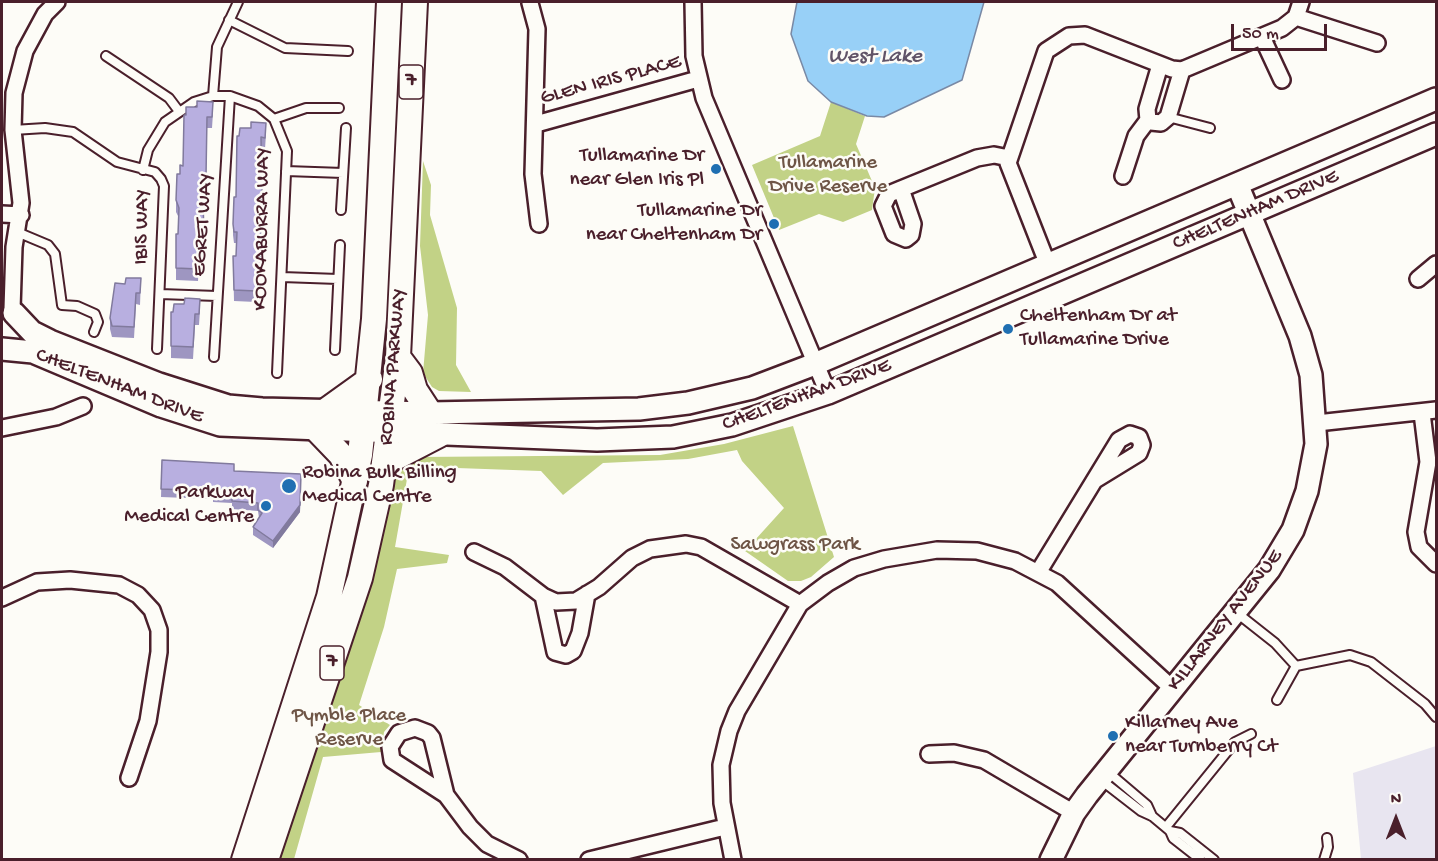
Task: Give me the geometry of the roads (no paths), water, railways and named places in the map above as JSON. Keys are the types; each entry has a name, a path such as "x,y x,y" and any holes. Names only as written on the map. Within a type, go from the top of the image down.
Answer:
{"main road":[{"name":"ROBINA PARKWAY","path":"244,860 329,597 355,481 365,423 370,379 389,2"},
{"name":"ROBINA PARKWAY","path":"266,860 360,578 385,463 398,357 415,2"},
{"name":"CHELTENHAM DRIVE","path":"434,424 663,407 742,391 815,364 1437,99"},
{"name":"CHELTENHAM DRIVE","path":"2,348 39,355 161,406 210,423 321,421 434,424 597,440 674,437 752,420 828,393 1437,134"},
{"name":"KILLARNEY AVENUE","path":"1051,860 1074,813 1236,612 1282,550 1300,512 1313,465 1317,423 1307,356 1237,184"},
{"path":"2,348 14,331 9,306"},
{"name":"CHELTENHAM DRIVE","path":"9,306 32,332 50,341 212,403 321,421"},
{"path":"385,463 434,424 416,390 410,373 398,357"},
{"path":"355,481 321,421 370,379"}],"street":[{"path":"9,306 14,247 21,215 20,175 14,130 18,72 35,31 45,14 57,2"},
{"path":"693,2 692,35 698,80 710,117 828,393"},
{"path":"1048,265 1009,172 1008,158 1046,51 1061,40 1077,35 1091,36 1160,65 1182,70 1262,37 1296,17 1301,2"},
{"name":"GLEN IRIS PLACE","path":"530,3 537,29 533,174 539,224"},
{"path":"1296,17 1377,43"},
{"path":"1262,37 1282,80"},
{"path":"1123,177 1136,136 1148,120 1147,110 1160,65"},
{"path":"1148,120 1161,123 1168,117 1182,70"},
{"name":"GLEN IRIS PLACE","path":"536,124 698,80"},
{"path":"902,189 977,158 994,155 1008,158"},
{"path":"2,214 21,215"},
{"path":"2,265 14,247"},
{"path":"1418,279 1437,264"},
{"path":"2,428 56,417 83,406"},
{"path":"1317,423 1429,411 1428,462 1416,532 1423,553 1437,564"},
{"path":"1039,571 1095,480"},
{"path":"474,552 505,567 543,596 556,602 576,601 632,558 650,549 686,544 701,547 732,563 800,604"},
{"path":"733,860 725,827 720,787 721,765 729,731 747,690 800,604 828,583 854,568 884,559 937,550 996,554 1039,571 1057,583 1173,689"},
{"path":"2,598 37,582 82,581 112,584 130,589 152,610 159,630 159,652 148,722 129,778"},
{"path":"543,596 555,652 566,655 573,651 580,633 587,594"},
{"path":"446,795 432,738 428,733 415,728 399,733 390,747 392,760 446,795 470,827 487,844 519,860"},
{"path":"929,754 954,753 984,760 1074,813"},
{"path":"589,860 725,827"}],"lane":[{"path":"213,96 217,47 238,2"},
{"path":"229,20 285,48 348,51"},
{"path":"106,57 169,98 178,110"},
{"name":"KOOKABURRA WAY","path":"143,170 155,136 178,110 213,96 230,96 258,106 274,119 287,151 277,373"},
{"name":"EGRET WAY","path":"214,357 230,96"},
{"path":"274,119 306,108 339,108"},
{"path":"1168,117 1210,128"},
{"name":"IBIS WAY","path":"14,130 45,128 73,132 117,162 155,172 164,186 158,349"},
{"path":"341,210 346,128"},
{"path":"286,171 343,173"},
{"path":"17,232 48,245 55,254 62,305 77,306 95,314 98,322 94,332"},
{"path":"335,350 340,245"},
{"path":"282,277 338,279"},
{"name":"IBIS WAY","path":"160,294 218,296"},
{"path":"1236,612 1275,643 1296,666"},
{"path":"1277,700 1296,666 1350,655 1371,662 1425,704 1437,717"},
{"path":"1168,829 1235,742 1251,734"},
{"path":"1103,775 1141,811 1152,816 1168,829 1173,838 1201,860"},
{"path":"1168,829 1179,832 1215,860"},
{"path":"1324,860 1328,847 1327,838"}],"water":[{"name":"West Lake","path":"797,2 984,2 962,80 884,117 867,116 831,102 808,81 791,34"}],"place":[{"name":"Tullamarine Dr near Glen Iris Pl","path":"716,169"},
{"name":"Tullamarine Dr near Cheltenham Dr","path":"774,224"},
{"name":"Cheltenham Dr at Tullamarine Drive","path":"1008,329"},
{"name":"Robina Bulk Billing Medical Centre","path":"289,486"},
{"name":"Parkway Medical Centre","path":"266,506"},
{"name":"Killarney Ave near Turnberry Ct","path":"1113,736"}],"park label":[{"name":"Tullamarine Drive Reserve","path":"828,176"},
{"name":"Sawgrass Park","path":"795,546"},
{"name":"Pymble Place Reserve","path":"349,729"}]}
